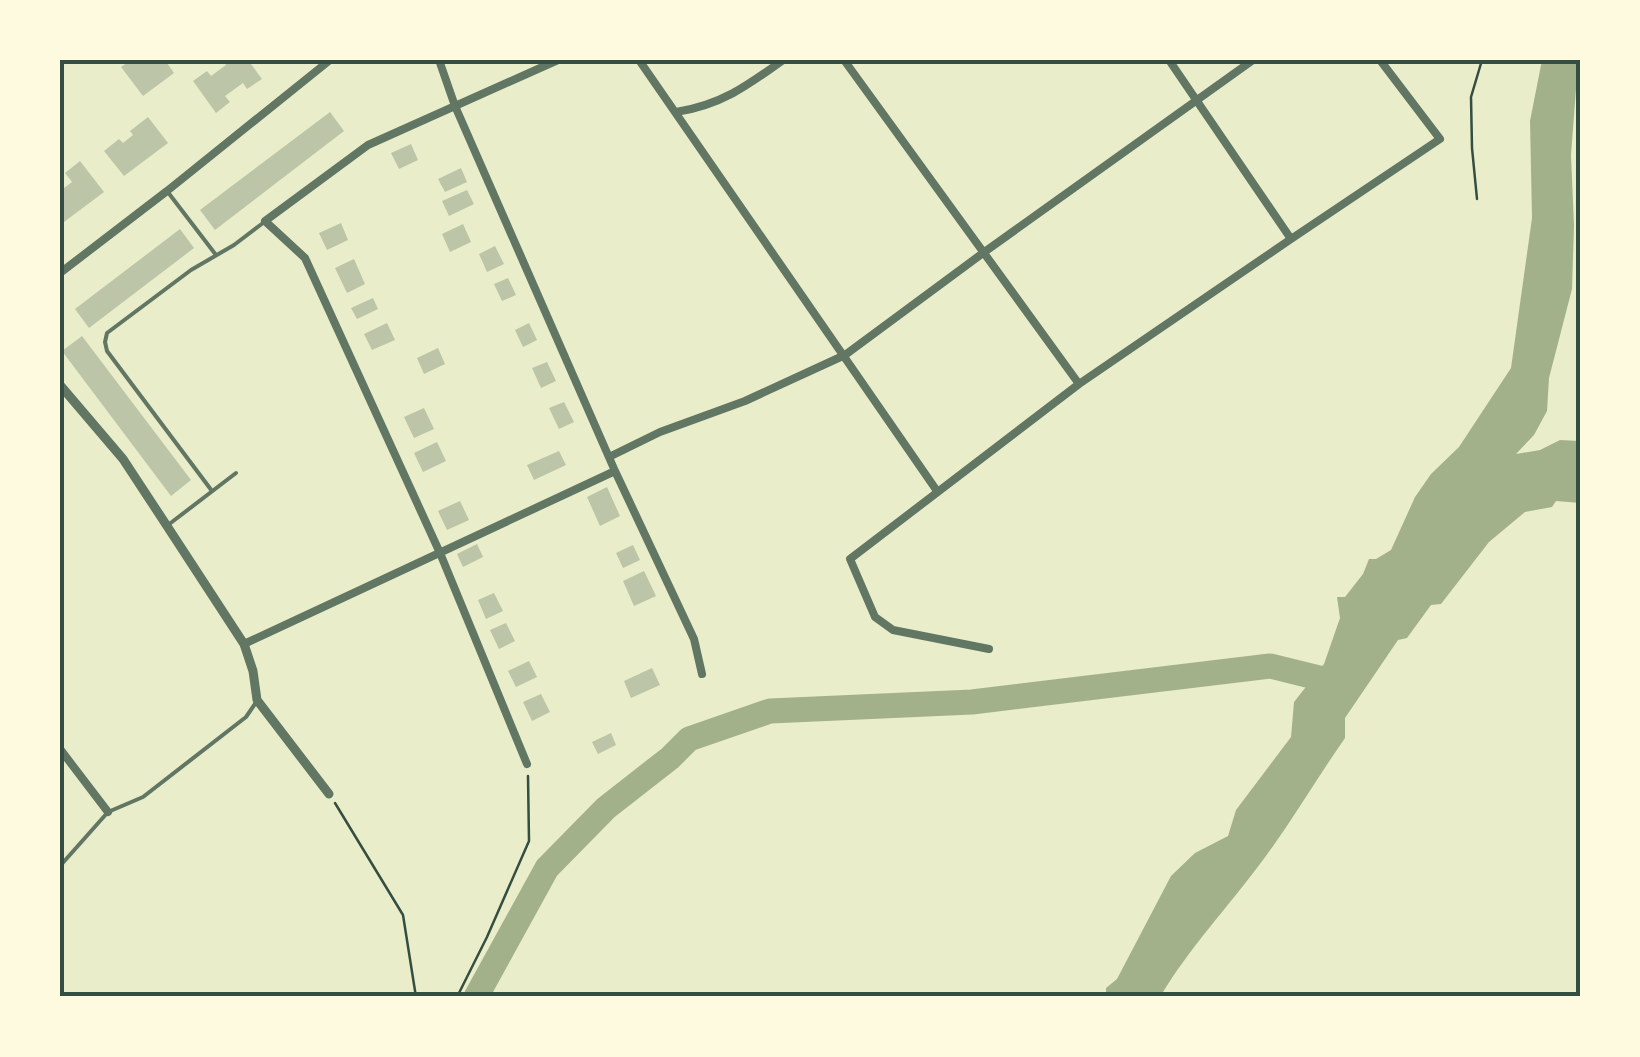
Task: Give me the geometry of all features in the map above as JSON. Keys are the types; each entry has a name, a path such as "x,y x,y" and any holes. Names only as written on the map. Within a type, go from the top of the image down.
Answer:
{"street":[{"path":"60,272 167,192 330,60"},
{"path":"438,60 615,471 694,639 702,674"},
{"path":"528,764 440,553 306,258 265,222 362,148 558,60"},
{"path":"639,60 937,491"},
{"path":"676,112 718,102 783,60"},
{"path":"844,60 1079,384"},
{"path":"1169,60 1291,238"},
{"path":"609,457 845,355 1253,60"},
{"path":"989,649 893,630 875,617 850,559 1079,384 1440,140 1380,60"},
{"path":"60,385 123,459 244,644 258,700 329,794"},
{"path":"244,644 615,471"},
{"path":"60,748 108,812"}],"lane":[{"path":"167,192 216,256"},
{"path":"212,491 107,352 104,342 107,333 191,270 265,222"},
{"path":"167,526 236,473"},
{"path":"60,866 108,812 143,797 246,717 258,700"}],"path":[{"path":"1476,199 1471,97 1482,60"},
{"path":"457,997 529,841 528,764"},
{"path":"329,794 403,915 416,997"}],"shaded area":[{"path":"1542,60 1580,60 1571,155 1572,289 1549,378 1547,411 1534,435 1516,454 1540,450 1560,440 1580,441 1580,503 1556,501 1552,507 1525,512 1489,542 1441,604 1431,605 1407,638 1398,640 1345,718 1345,738 1284,830 1160,997 1106,997 1106,988 1117,979 1171,876 1195,853 1228,836 1236,810 1291,737 1294,702 1324,664 1340,618 1337,597 1345,597 1369,559 1391,550 1415,497 1431,474 1459,447 1511,368 1532,218 1530,121"}],"building":[{"path":"131,60 165,60 174,73 143,96 121,67"},
{"path":"223,60 248,60 262,79 247,89 243,83 225,96 230,102 216,113 193,81 207,71 211,76 226,65"},
{"path":"330,112 344,131 215,230 200,210"},
{"path":"148,117 168,143 124,176 104,151 119,139 123,143 133,135 130,131"},
{"path":"411,144 418,160 399,169 391,153"},
{"path":"80,161 104,192 60,225 60,191 72,182 65,173"},
{"path":"461,168 467,182 445,192 438,179"},
{"path":"467,190 474,204 449,216 442,201"},
{"path":"341,223 348,240 327,250 319,233"},
{"path":"463,224 471,242 450,252 442,234"},
{"path":"180,229 194,248 89,328 75,309"},
{"path":"495,246 504,264 487,272 479,254"},
{"path":"354,259 365,284 347,293 335,268"},
{"path":"508,278 516,295 502,301 494,284"},
{"path":"373,298 378,309 357,319 351,308"},
{"path":"387,323 395,340 372,350 364,334"},
{"path":"529,323 537,340 523,347 515,330"},
{"path":"82,336 191,480 171,496 62,351"},
{"path":"438,348 445,364 424,374 417,358"},
{"path":"547,362 556,381 541,388 532,368"},
{"path":"564,402 574,422 559,429 549,408"},
{"path":"424,408 434,429 414,438 404,417"},
{"path":"437,442 446,461 423,472 414,453"},
{"path":"559,451 566,465 534,480 527,465"},
{"path":"607,487 620,516 600,526 587,497"},
{"path":"460,501 469,520 447,530 438,511"},
{"path":"477,544 483,557 463,567 457,554"},
{"path":"633,545 640,560 623,568 616,553"},
{"path":"644,571 656,596 634,606 623,581"},
{"path":"494,593 503,611 486,619 478,600"},
{"path":"506,623 515,641 499,649 490,630"},
{"path":"529,661 537,677 516,687 508,671"},
{"path":"652,668 660,685 631,698 624,681"},
{"path":"541,694 550,712 532,721 523,702"},
{"path":"611,733 616,745 598,754 592,742"}],"waterway":[{"path":"476,997 547,868 606,808 689,739 770,711 972,702 1270,666 1335,682"}]}
